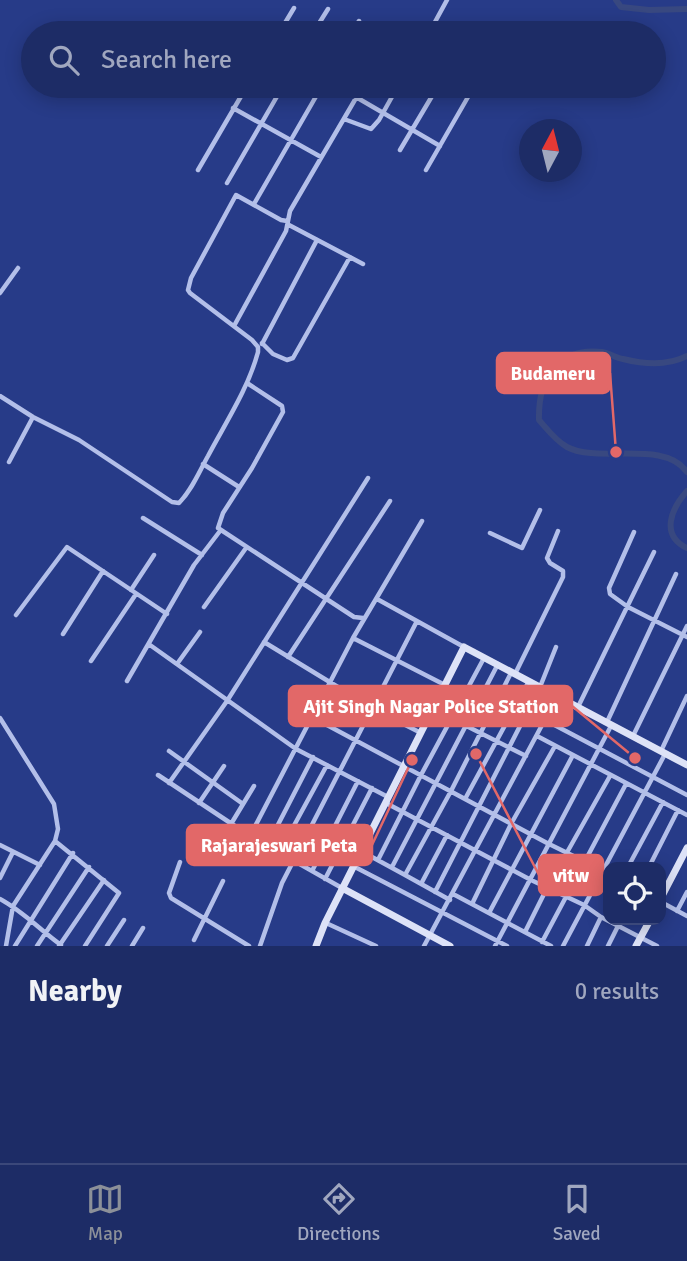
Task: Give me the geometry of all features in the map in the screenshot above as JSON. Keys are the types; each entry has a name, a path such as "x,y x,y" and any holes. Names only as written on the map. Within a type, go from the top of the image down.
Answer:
{"street":[{"path":"436,21 447,0"},
{"path":"286,21 294,8"},
{"path":"320,21 328,9"},
{"path":"198,170 239,98"},
{"path":"227,183 276,98"},
{"path":"254,204 315,98"},
{"path":"234,326 321,157 355,98"},
{"path":"358,98 440,146"},
{"path":"344,119 371,130 391,98"},
{"path":"400,150 431,98"},
{"path":"426,170 467,98"},
{"path":"233,108 321,157"},
{"path":"350,257 290,360 278,357 260,345 190,293 189,286 236,195 363,264"},
{"path":"0,396 33,417 79,440 175,504 187,493 247,383 260,345 317,240"},
{"path":"0,293 18,268"},
{"path":"247,383 282,405 284,410 219,520 217,524 220,531 354,617 364,618"},
{"path":"9,462 33,417"},
{"path":"203,464 239,487"},
{"path":"169,783 227,701 368,478"},
{"path":"288,657 390,501"},
{"path":"490,533 522,548 540,510"},
{"path":"143,518 202,555"},
{"path":"250,836 364,618 422,521"},
{"path":"127,681 202,555 220,531"},
{"path":"405,874 563,577 563,571 547,558 558,531"},
{"path":"634,532 609,591 628,607 685,636"},
{"path":"16,615 67,547 167,614"},
{"path":"204,607 246,548"},
{"path":"578,707 654,552"},
{"path":"131,590 154,555"},
{"path":"63,634 103,571"},
{"path":"496,944 598,748 676,574"},
{"path":"92,661 136,594"},
{"path":"377,599 687,765"},
{"path":"260,946 282,883 417,621"},
{"path":"633,736 685,636 687,626"},
{"path":"177,664 200,632"},
{"path":"353,639 445,685"},
{"path":"264,642 373,709 421,733"},
{"path":"150,645 296,749 372,788 402,812 584,905 601,917 657,946"},
{"path":"316,946 342,888 464,646"},
{"path":"435,892 540,687 556,648"},
{"path":"378,860 485,657"},
{"path":"392,867 498,664"},
{"path":"465,799 529,681"},
{"path":"424,946 558,696"},
{"path":"610,862 653,776 687,696"},
{"path":"433,709 526,756"},
{"path":"312,717 547,843 603,870"},
{"path":"0,718 54,804 58,829 55,841 13,906 6,946"},
{"path":"545,720 687,795"},
{"path":"537,736 687,815"},
{"path":"472,904 511,824 555,746"},
{"path":"169,751 243,804"},
{"path":"489,913 573,755"},
{"path":"267,846 313,757"},
{"path":"279,853 327,765"},
{"path":"199,803 224,766"},
{"path":"158,775 267,846 450,946"},
{"path":"525,932 610,776"},
{"path":"312,871 358,781"},
{"path":"542,942 626,784"},
{"path":"231,824 254,786"},
{"path":"325,878 372,788"},
{"path":"631,862 663,802"},
{"path":"651,862 677,810"},
{"path":"421,884 447,835"},
{"path":"55,841 118,891 119,896 85,946"},
{"path":"0,845 40,865"},
{"path":"666,890 687,848"},
{"path":"361,851 450,900"},
{"path":"0,878 13,852"},
{"path":"15,946 73,853"},
{"path":"180,862 169,896 249,946"},
{"path":"354,866 496,944 507,946"},
{"path":"37,946 89,867"},
{"path":"563,946 603,874"},
{"path":"0,899 32,919 60,946 104,880"},
{"path":"194,940 223,881"},
{"path":"677,911 687,892"},
{"path":"453,894 551,946"},
{"path":"666,903 687,916"},
{"path":"587,946 601,917"},
{"path":"107,946 124,920"},
{"path":"325,923 362,943 376,946"},
{"path":"636,946 647,925"},
{"path":"608,946 618,926"},
{"path":"132,946 143,928"}],"waterway":[{"path":"616,0 621,7 649,10 687,9"},
{"path":"687,356 672,361 647,363 602,352 573,355 553,369 546,380 539,420 555,438 580,452 647,454 677,462 687,472"},
{"path":"687,491 676,506 671,521 673,536 687,548"}],"place":[{"name":"Budameru","path":"616,452"},
{"name":"vitw","path":"476,754"},
{"name":"Ajit Singh Nagar Police Station","path":"635,758"},
{"name":"Rajarajeswari Peta","path":"412,760"}]}
